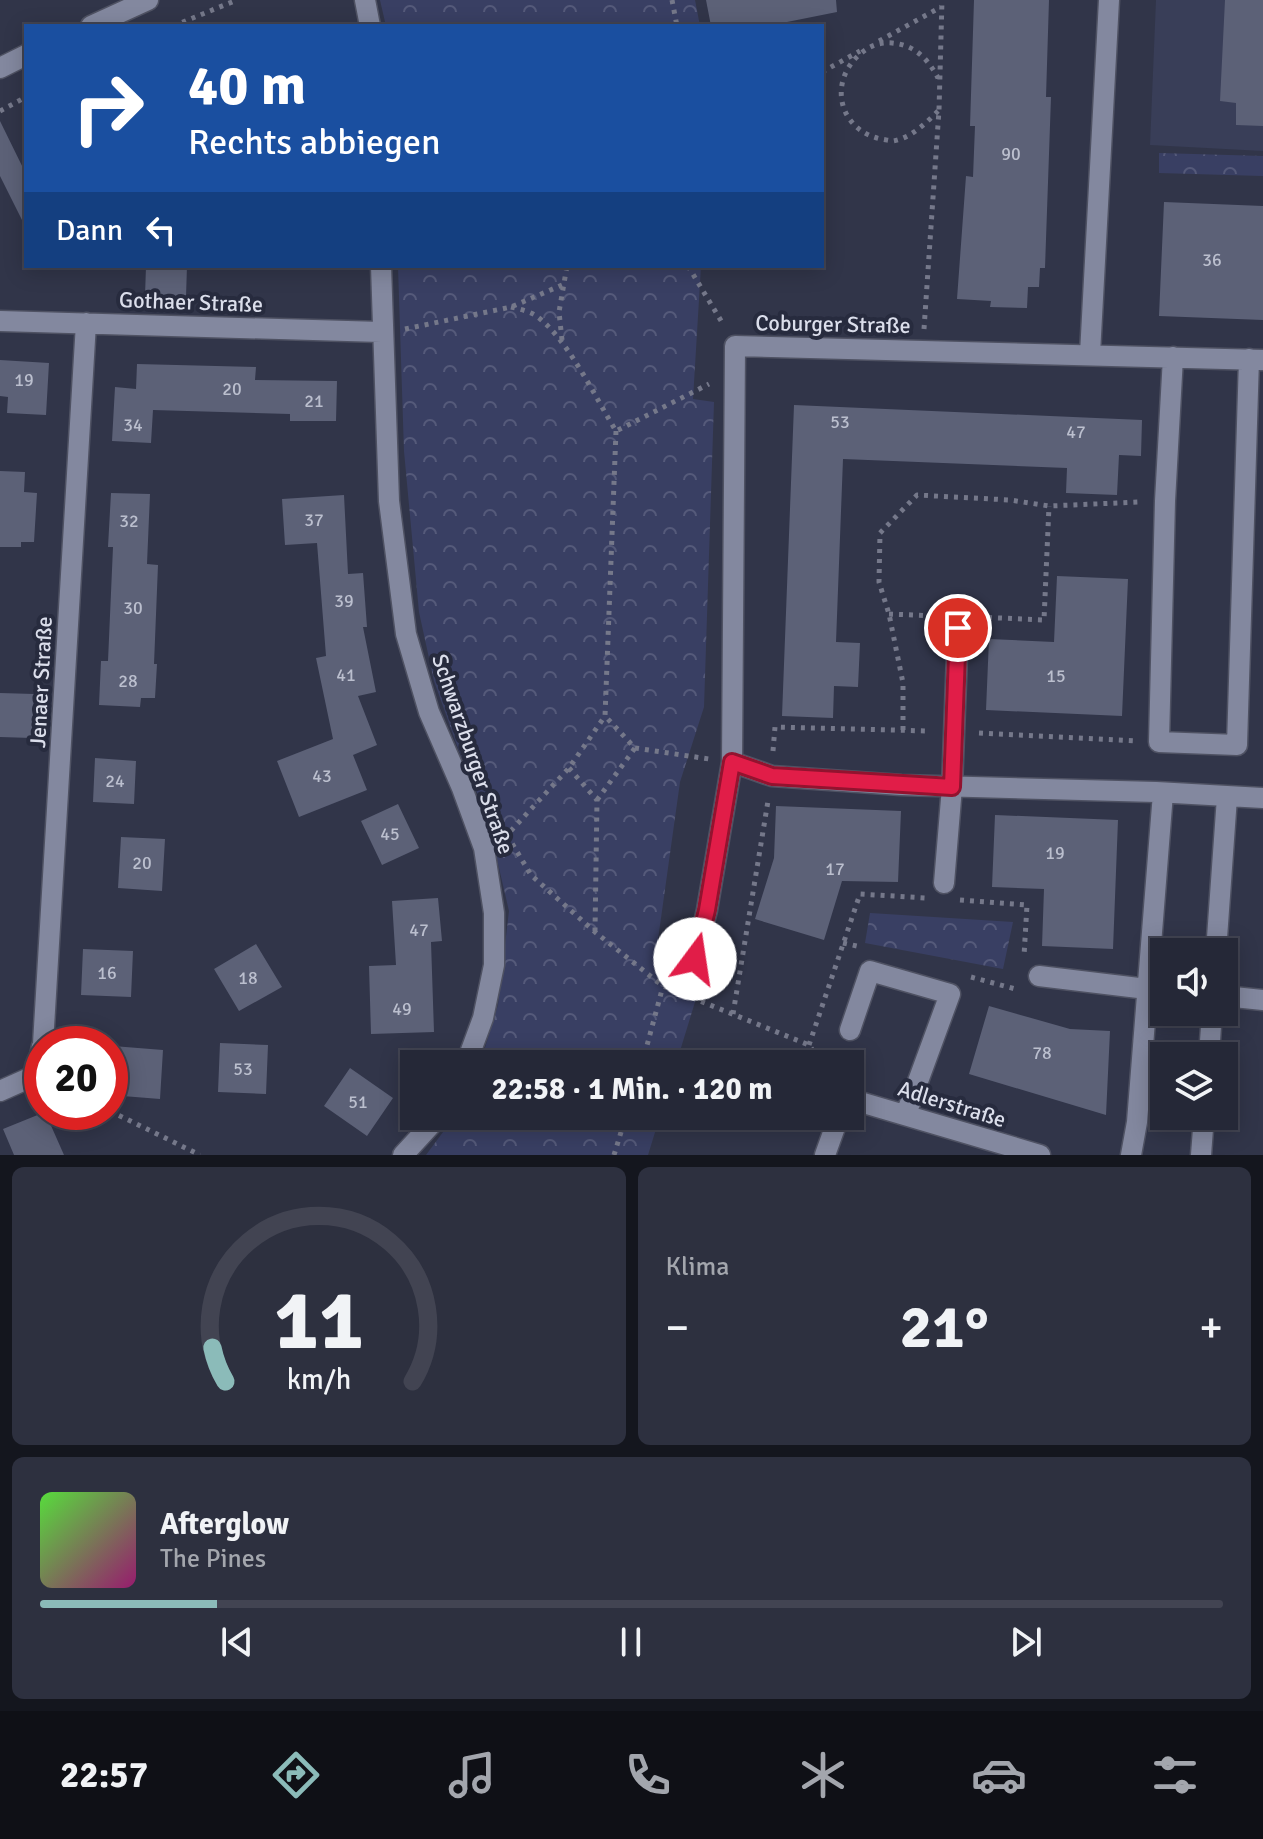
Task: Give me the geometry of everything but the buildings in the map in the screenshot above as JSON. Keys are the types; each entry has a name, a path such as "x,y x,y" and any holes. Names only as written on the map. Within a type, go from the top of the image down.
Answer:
{"street":[{"path":"95,24 148,0"},
{"path":"365,0 370,24"},
{"path":"1090,354 1109,0"},
{"path":"0,68 24,56"},
{"name":"Schwarzburger Straße","path":"381,268 389,501 406,634 429,712 484,848 494,913 494,965 483,1018 471,1050"},
{"name":"Gothaer Straße","path":"0,321 381,332"},
{"name":"Jenaer Straße","path":"43,1026 86,323"},
{"name":"Coburger Straße","path":"695,959 707,910 732,762 735,346 1256,359"},
{"path":"1173,357 1165,501 1159,742 1237,745 1256,359"},
{"path":"944,883 952,787 958,620"},
{"path":"732,762 772,776 952,787 1263,798"},
{"path":"1131,1155 1137,1122 1163,793"},
{"path":"1217,938 1227,797"},
{"path":"850,1030 870,971 950,994 906,1114"},
{"path":"1031,979 1147,989"},
{"path":"1238,997 1263,1000"},
{"name":"Jenaer Straße","path":"0,1091 24,1080"},
{"name":"Adlerstraße","path":"864,1103 906,1114 982,1147 1040,1155"},
{"path":"403,1155 426,1130"},
{"path":"825,1155 834,1130"},
{"path":"1201,1155 1203,1130"}],"path":[{"path":"178,24 237,0"},
{"path":"672,0 677,24"},
{"path":"824,71 941,3"},
{"path":"923,350 939,110 941,3"},
{"path":"939,110 922,128 892,141 866,136 847,117 840,91 847,65 868,47 885,42 902,44 919,51 940,81"},
{"path":"0,111 24,98"},
{"path":"562,343 559,312 566,268"},
{"path":"689,268 735,346"},
{"path":"381,332 511,307 562,285"},
{"path":"511,307 533,313 562,343 616,431 605,716 569,768 507,835 531,875 595,932 663,986 809,1045 812,1050"},
{"path":"616,431 735,372"},
{"path":"903,730 903,683 879,582 880,533 917,495 1010,500 1049,506 1165,501"},
{"path":"889,614 958,620 1044,620 1049,506"},
{"path":"605,716 635,748 732,762"},
{"path":"595,932 597,800 635,748"},
{"path":"569,768 597,800"},
{"path":"733,1014 772,776"},
{"path":"809,1045 860,894 929,898"},
{"path":"957,900 1027,905 1024,960"},
{"path":"843,943 865,949"},
{"path":"958,974 1022,991 1031,979"},
{"path":"646,1050 663,986"},
{"path":"128,1120 200,1155"},
{"path":"614,1155 622,1130"}],"shaded area":[{"path":"1156,0 1263,0 1263,151 1150,145"}],"green space":[{"path":"380,0 695,0 700,24 386,24"},
{"path":"1159,153 1263,156 1263,176 1159,173"},
{"path":"398,268 701,268 693,399 714,402 704,707 680,782 654,968 699,989 680,1050 484,1050 498,1005 509,911 487,816 434,681 419,612 404,451"},
{"path":"870,913 1013,922 1003,969 865,943"},
{"path":"445,1130 656,1130 648,1155 426,1155"}],"route":[{"path":"695,959 707,910 732,762 772,776 952,787 958,628"}]}
